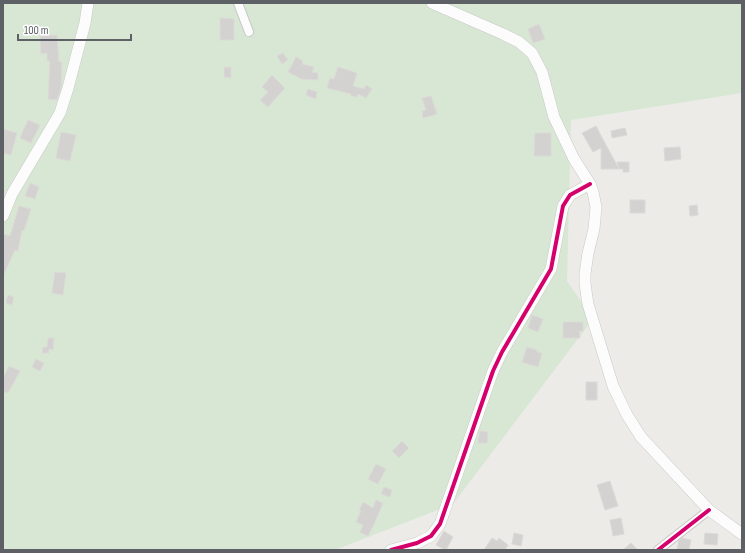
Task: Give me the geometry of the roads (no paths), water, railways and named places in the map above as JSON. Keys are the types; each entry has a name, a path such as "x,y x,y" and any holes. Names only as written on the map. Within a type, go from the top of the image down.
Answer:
{"main road":[{"path":"3,216 12,194 60,113 81,37 88,3"},
{"path":"432,3 508,36 519,42 532,53 542,72 554,117 574,159 590,184 595,200 595,220 585,274 585,284 588,304 613,386 627,415 641,437 710,510 742,534"},
{"path":"391,550 417,543 431,536 440,524 493,371 502,352 551,269 563,206 570,195 590,184"}],"street":[{"path":"238,3 249,32"},
{"path":"658,550 710,510"}]}
